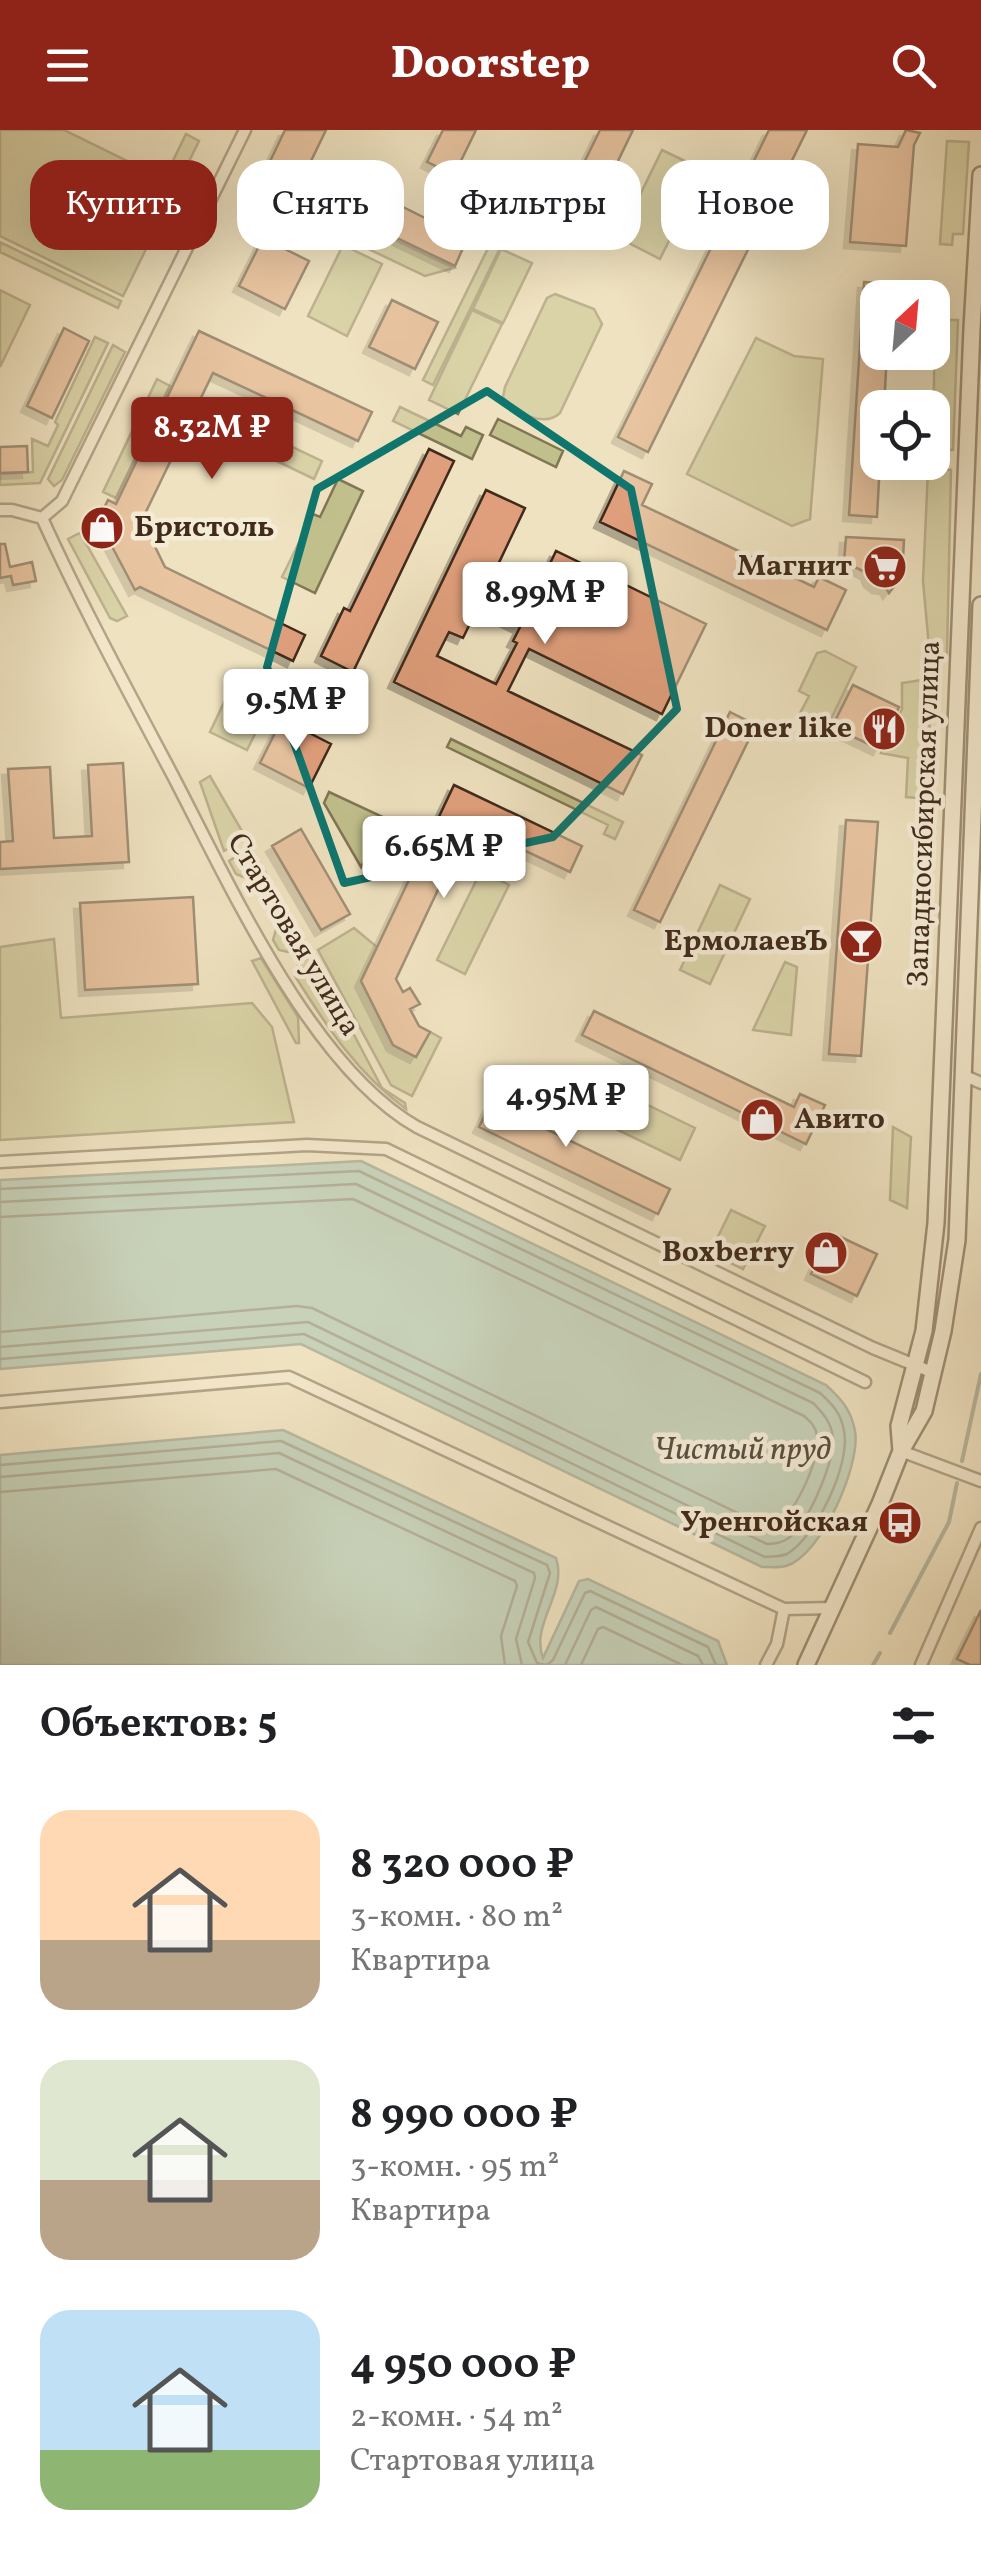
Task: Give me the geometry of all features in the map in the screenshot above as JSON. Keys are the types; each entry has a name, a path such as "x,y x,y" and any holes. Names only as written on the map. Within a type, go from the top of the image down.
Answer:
{"main road":[{"name":"Западносибирская улица","path":"901,1451 899,1426 924,1331 936,1222 981,175"},
{"name":"Западносибирская улица","path":"806,1665 901,1451 924,1411 950,1293 957,1240 978,779 981,606"}],"street":[{"path":"0,510 42,518 62,501 246,130"},
{"name":"Стартовая улица","path":"42,518 88,616 247,915 308,1016 368,1092 417,1127 934,1373"},
{"path":"963,1075 981,1083"},
{"path":"0,1162 308,1145 386,1148 865,1382"},
{"path":"0,1402 290,1377 784,1609 834,1608"},
{"path":"901,1451 981,1480"},
{"path":"921,1665 981,1528"},
{"path":"766,1665 777,1644 784,1609"}],"highlighted area":[{"path":"487,391 631,489 677,709 553,837 344,883 267,667 317,489"}],"shaded area":[{"path":"0,130 64,130 125,160 30,160 30,250 146,250 123,296 0,236"},
{"path":"186,134 199,141 190,160 173,160"},
{"path":"947,141 969,142 963,234 953,234 952,245 940,244"},
{"path":"662,150 683,160 661,160 661,250 664,250 660,259 641,249 641,193"},
{"path":"0,242 121,301 118,308 0,252"},
{"path":"404,244 454,268 425,276 370,250 404,250"},
{"path":"341,250 353,250 382,264 347,336 308,316"},
{"path":"487,250 499,250 433,385 423,380"},
{"path":"501,250 532,263 503,323 473,309"},
{"path":"0,290 30,305 0,367"},
{"path":"555,294 594,309 602,324 560,413 538,419 522,413 503,397 547,298"},
{"path":"472,310 502,324 458,414 429,400"},
{"path":"950,320 958,320 953,450 950,390 934,390 934,370 950,370"},
{"path":"95,337 108,343 40,483 0,485 0,474 33,472 32,439 48,446 58,425 55,422"},
{"path":"756,338 794,356 823,359 810,519 792,526 687,474"},
{"path":"113,345 125,352 62,480 54,486 48,479"},
{"path":"157,379 170,386 116,498 103,492"},
{"path":"400,407 461,436 466,427 483,435 472,459 393,421"},
{"path":"232,418 322,461 314,479 223,435"},
{"path":"498,419 563,451 556,467 490,435"},
{"path":"951,470 947,655 939,662 930,658 923,581 928,480 950,480"},
{"path":"338,479 363,491 315,593 282,577 313,514 320,517"},
{"path":"80,533 127,616 117,621 110,618 68,539"},
{"path":"825,651 856,667 826,729 799,715 809,696 799,691 817,653"},
{"path":"237,675 275,694 247,750 210,732"},
{"path":"922,680 932,741 928,799 906,797 908,758 881,753 902,709 902,683"},
{"path":"451,739 623,822 615,839 604,834 608,825 447,747"},
{"path":"210,776 246,838 224,851 200,782"},
{"path":"329,792 385,818 361,867 324,803"},
{"path":"251,847 305,943 288,952 279,950 273,940 277,926 251,880 236,874 229,861"},
{"path":"481,871 509,885 465,974 437,960"},
{"path":"720,885 750,899 710,984 680,970"},
{"path":"354,928 377,947 361,981 393,1045 416,1057 430,1032 441,1038 412,1096 391,1085 318,950"},
{"path":"54,939 61,1018 252,1003 272,1027 294,1122 0,1140 0,947"},
{"path":"312,955 382,1088 405,1103 406,1109 388,1095 358,1065 295,976 298,964"},
{"path":"261,958 298,1017 299,1043 252,961"},
{"path":"785,962 797,967 791,1035 753,1030"},
{"path":"576,1070 695,1128 680,1160 560,1102"},
{"path":"893,1127 911,1137 907,1208 890,1200"},
{"path":"731,1210 765,1226 743,1269 710,1253"}],"water":[{"name":"Чистый пруд","path":"361,1161 826,1385 848,1410 855,1446 836,1508 812,1545 786,1566 762,1567 301,1344 0,1369 0,1180"},
{"path":"283,1430 556,1558 557,1583 541,1633 543,1658 579,1581 588,1579 718,1641 727,1665 0,1665 0,1455"}],"building":[{"path":"285,130 326,130 311,160 271,160"},
{"path":"443,130 476,130 461,160 428,160"},
{"path":"600,130 633,130 618,160 585,160"},
{"path":"769,130 807,130 792,160 754,160"},
{"path":"906,130 920,133 914,145 906,246 850,242 858,144 898,147"},
{"path":"404,208 424,218 424,250 462,250 455,266 404,241"},
{"path":"257,250 287,250 309,261 285,309 239,286"},
{"path":"710,250 748,250 648,452 618,437"},
{"path":"392,300 438,322 415,369 369,347"},
{"path":"64,328 89,341 52,418 27,406"},
{"path":"199,331 372,412 358,441 213,373 142,520 165,567 305,635 293,661 140,587 135,590 98,520 108,500 116,504"},
{"path":"860,344 860,370 886,370 885,390 860,390 860,480 879,480 877,517 849,515"},
{"path":"27,446 28,472 0,473 0,447"},
{"path":"429,449 454,461 353,672 321,656 344,608 350,611"},
{"path":"624,471 652,484 642,505 814,587 819,577 846,590 827,630 600,522"},
{"path":"486,490 525,508 484,594 526,614 556,551 706,624 662,714 529,649 508,691 642,755 623,794 394,682","holes":["478,607 520,627 513,641 517,643 496,684 437,656 449,632 463,638"]},
{"path":"846,537 904,540 902,576 889,593 870,581 867,573 844,562"},
{"path":"0,544 5,544 10,567 32,562 36,581 13,585 11,576 0,578"},
{"path":"853,685 899,707 879,749 832,727"},
{"path":"730,712 756,725 660,922 634,910"},
{"path":"282,719 331,744 309,788 260,763"},
{"path":"123,763 129,862 0,869 0,842 13,841 8,769 50,767 54,838 92,836 88,765"},
{"path":"454,785 582,846 570,872 469,824 396,979 403,992 410,988 420,1004 410,1009 419,1026 430,1032 416,1057 393,1045 361,981"},
{"path":"846,820 878,822 861,1056 829,1054"},
{"path":"301,829 350,914 321,930 272,846"},
{"path":"193,897 198,984 85,990 80,903"},
{"path":"594,1011 794,1107 800,1094 825,1105 806,1144 582,1035"},
{"path":"502,1080 532,1094 521,1117 670,1189 658,1214 479,1127"},
{"path":"830,1232 877,1254 857,1296 811,1274"},
{"path":"981,1610 981,1665 970,1665 957,1659"}],"waterway":[{"path":"962,1461 981,1374"},
{"path":"890,1633 949,1522 957,1483"},
{"path":"873,1665 880,1653"}],"place":[{"name":"Бристоль","path":"102,528"},
{"name":"Магнит","path":"885,567"},
{"name":"Doner like","path":"884,729"},
{"name":"ЕрмолаевЪ","path":"861,942"},
{"name":"Авито","path":"762,1120"},
{"name":"Boxberry","path":"826,1253"},
{"name":"Уренгойская","path":"900,1523"}]}
